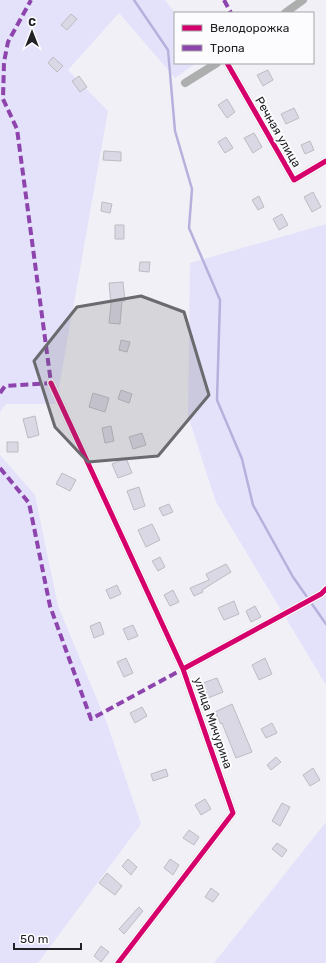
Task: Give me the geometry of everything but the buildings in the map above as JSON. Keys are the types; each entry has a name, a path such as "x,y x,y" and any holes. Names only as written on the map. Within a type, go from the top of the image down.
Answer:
{"street":[{"path":"286,12 303,0"},
{"path":"185,83 215,64"},
{"name":"Речная улица","path":"228,64 294,180 326,161"},
{"name":"улица Мичурина","path":"51,383 183,669 233,813 118,963"},
{"path":"183,669 321,594 326,589"}],"highlighted area":[{"path":"141,296 184,312 209,395 158,456 88,462 55,427 34,361 77,307"}],"shaded area":[{"path":"0,0 165,0 174,12 174,64 195,64 175,78 119,13 68,70 108,111 56,404 6,404 0,412"},
{"path":"326,224 326,685 216,502 188,416 190,263"},
{"path":"0,455 35,495 58,606 108,726 141,824 38,963 0,963"},
{"path":"326,822 326,963 214,963"}],"waterway":[{"path":"134,0 168,50 175,131 192,189 189,228 220,300 217,400 242,459 253,505 293,577 326,624"}],"marked path":[{"path":"0,393 5,386 51,383 17,129 3,99 4,62 8,42 31,0"},
{"path":"224,0 230,12"},
{"path":"0,468 29,503 50,606 91,719 183,669"}],"cycle path":[{"path":"228,64 294,180 326,161"},
{"path":"51,383 183,669 233,813 118,963"},
{"path":"183,669 321,594 326,589"}]}
